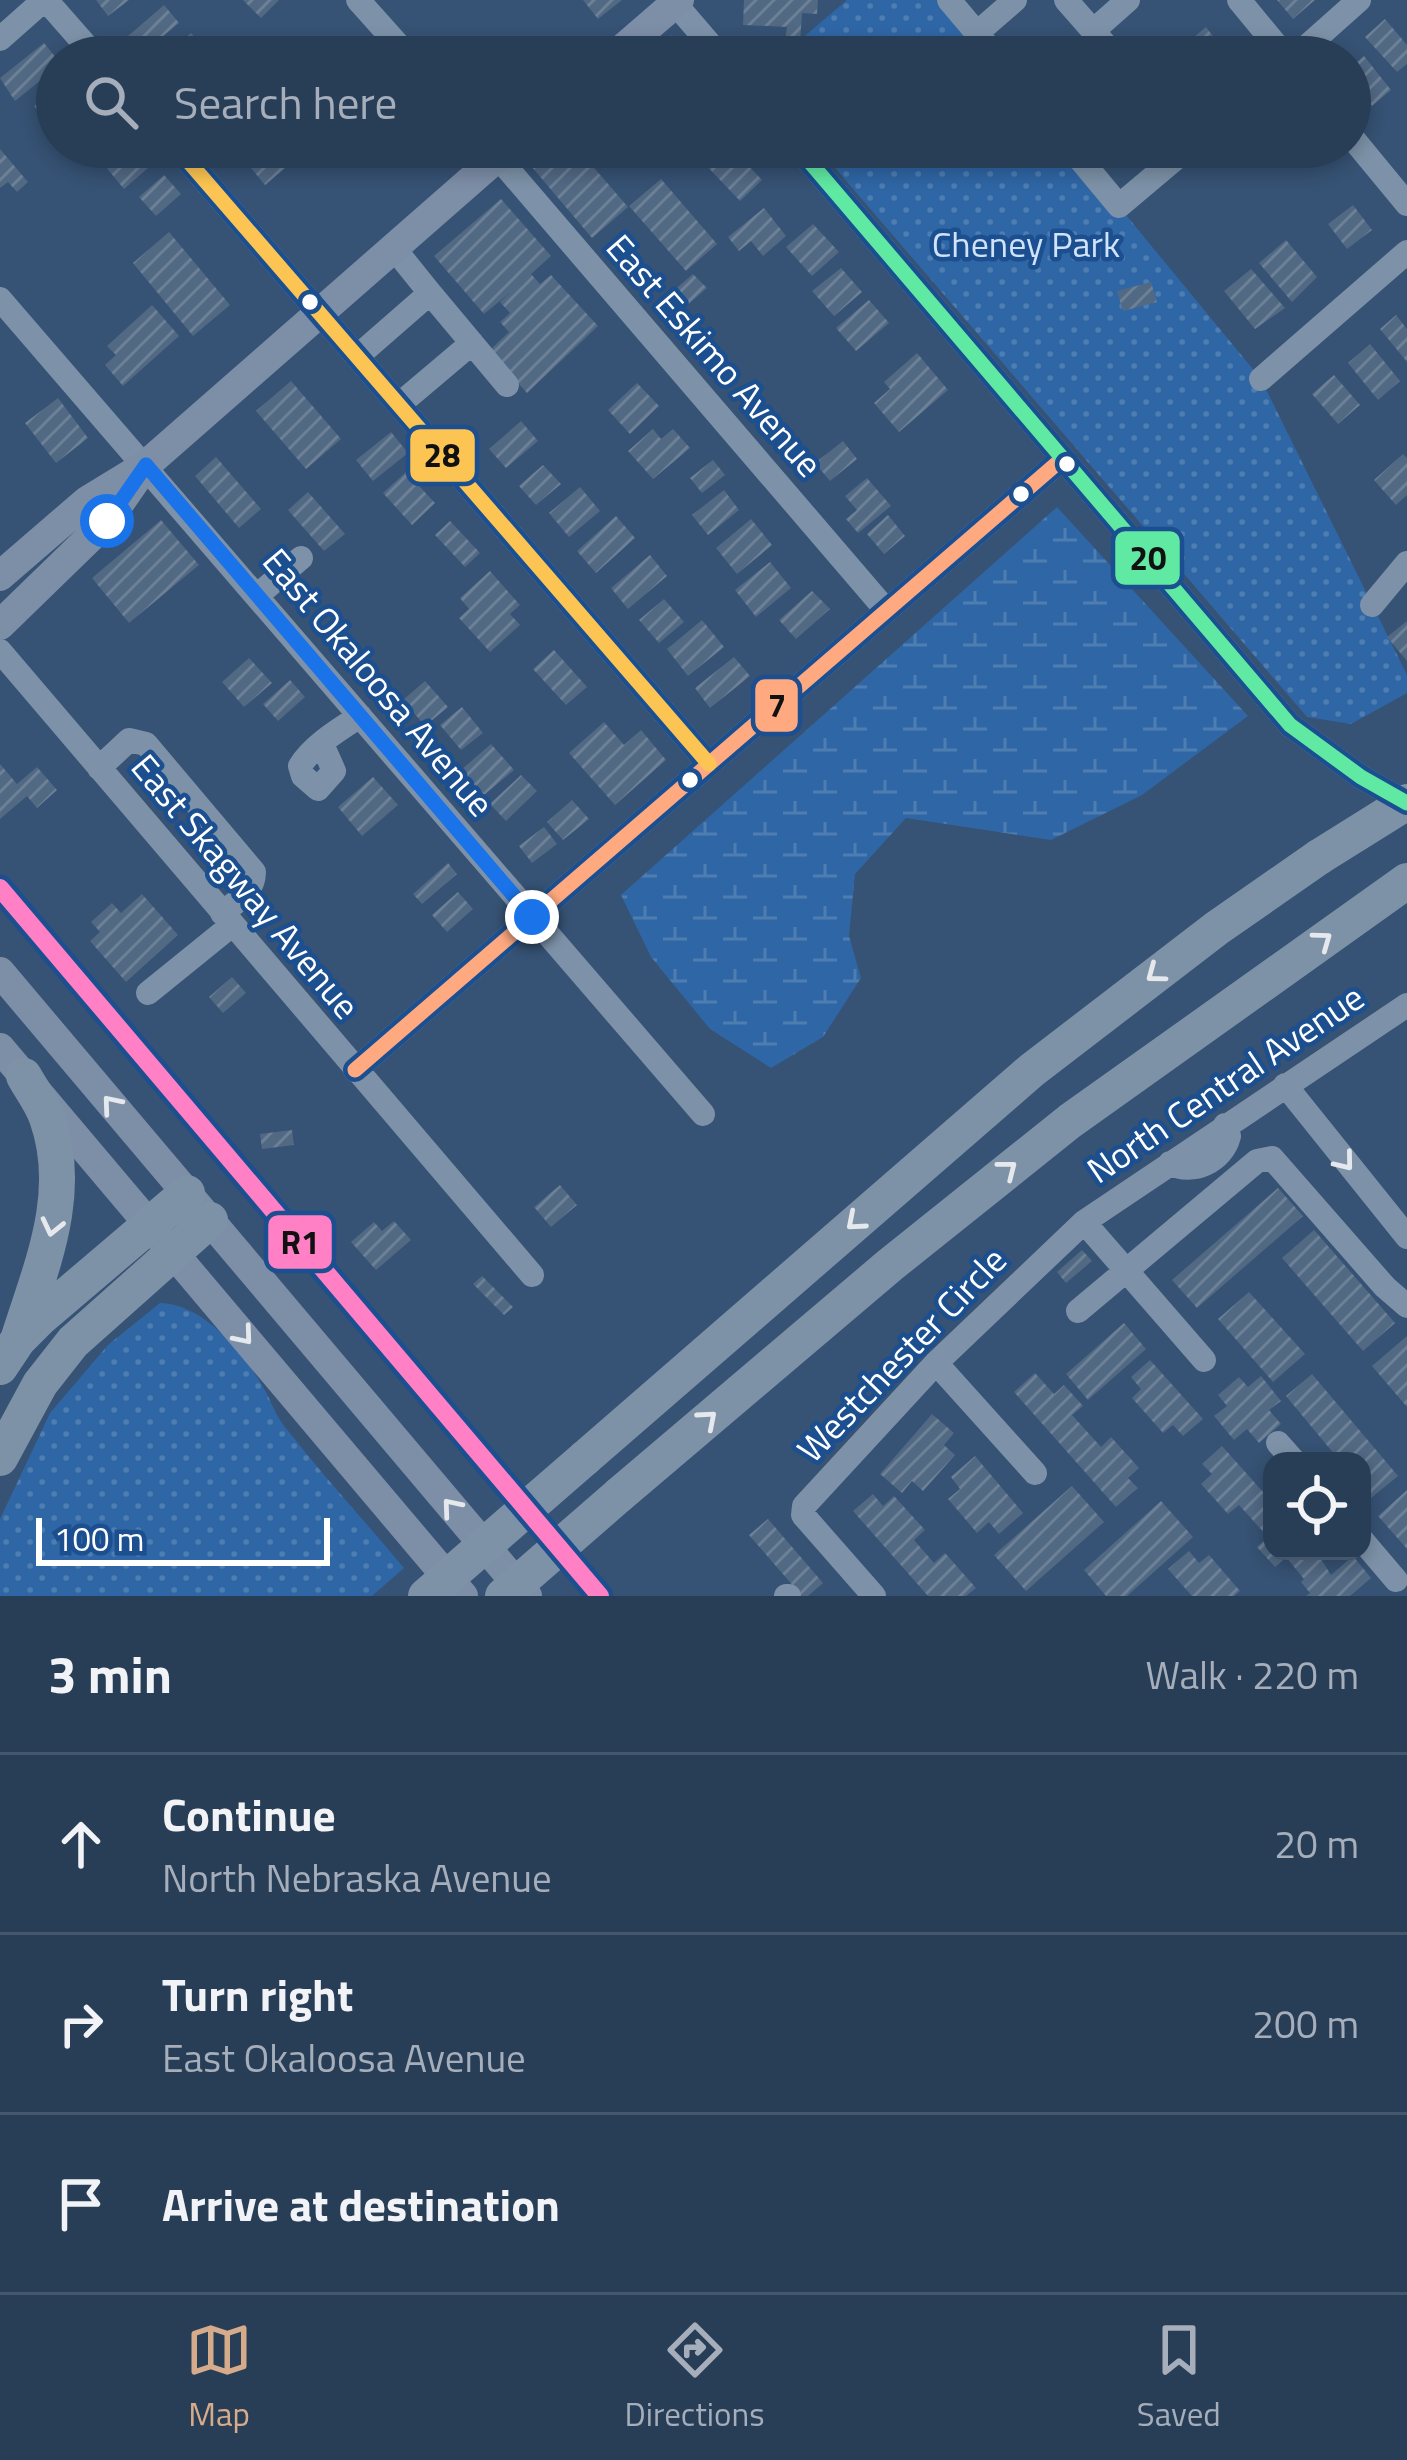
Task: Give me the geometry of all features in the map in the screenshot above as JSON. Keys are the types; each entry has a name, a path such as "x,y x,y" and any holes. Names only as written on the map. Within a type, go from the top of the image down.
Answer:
{"highway":[{"path":"426,1596 1031,1070 1217,928 1407,803"},
{"path":"503,1596 872,1279 1070,1120 1398,886"},
{"path":"9,1353 51,1238 58,1196 47,1116 12,1062"},
{"path":"9,1353 198,1207"},
{"path":"0,1458 40,1384 162,1239"}],"main road":[{"path":"636,36 675,1"},
{"path":"0,576 87,502 146,465 479,168"},
{"path":"0,625 107,521 146,465"},
{"path":"0,972 526,1596"},
{"path":"12,1062 463,1596"}],"street":[{"path":"0,39 45,0 77,36"},
{"path":"358,0 390,36"},
{"path":"950,0 980,36"},
{"path":"977,33 1015,0"},
{"path":"1066,0 1097,36"},
{"path":"1093,31 1128,0"},
{"path":"1239,0 1269,36"},
{"path":"1319,36 1359,0"},
{"path":"675,1 704,36"},
{"path":"1371,160 1407,204"},
{"path":"195,168 710,764"},
{"name":"East Eskimo Avenue","path":"513,168 886,610"},
{"path":"815,168 1290,725 1361,777 1407,803"},
{"path":"1087,168 1119,206 1164,168"},
{"path":"393,247 507,386"},
{"path":"1261,380 1407,252"},
{"path":"359,355 430,293"},
{"name":"East Okaloosa Avenue","path":"0,299 703,1114"},
{"path":"400,404 472,343"},
{"path":"355,1070 1062,459"},
{"path":"258,595 301,558"},
{"path":"1372,605 1407,563"},
{"name":"East Skagway Avenue","path":"0,652 532,1275"},
{"path":"322,744 360,716"},
{"path":"99,768 129,740 146,744 254,872 248,891 227,919 148,992"},
{"name":"North Central Avenue","path":"1084,1222 1407,1005"},
{"path":"1285,1085 1407,1238"},
{"path":"1078,1311 1257,1161 1272,1158 1407,1306"},
{"path":"1084,1222 1204,1360"},
{"name":"Westchester Circle","path":"874,1596 802,1515 804,1506 936,1363 1084,1222"},
{"path":"936,1363 1035,1473"},
{"path":"1371,1550 1398,1582"}],"green space":[{"path":"847,0 949,0 979,36 805,36"},
{"name":"Cheney Park","path":"835,168 1087,168 1261,379 1407,675 1407,693 1351,724 1307,717"},
{"path":"1057,507 1248,716 1142,795 1051,840 906,818 855,874 849,936 861,978 823,1037 771,1068 710,1029 651,957 621,895"},
{"path":"160,1303 191,1311 233,1345 255,1373 278,1418 404,1568 372,1596 0,1596 0,1519 50,1413 108,1345"}],"building":[{"path":"96,0 129,0 108,16"},
{"path":"243,0 279,0 261,18"},
{"path":"583,0 622,0 598,19"},
{"path":"744,0 818,0 817,14 802,13 800,36 786,36 787,27 743,25"},
{"path":"1277,0 1315,0 1293,19"},
{"path":"164,5 179,23 163,36 128,36"},
{"path":"1385,19 1407,45 1407,64 1397,72 1371,44 1371,36 1366,36"},
{"path":"36,49 36,84 15,101 0,78"},
{"path":"1371,65 1391,90 1371,105"},
{"path":"0,149 28,182 17,192 8,182 0,188"},
{"path":"107,168 148,168 124,189"},
{"path":"251,168 285,168 265,185"},
{"path":"533,168 594,168 628,207 592,238"},
{"path":"709,168 751,168 762,180 740,201"},
{"path":"164,175 181,194 156,216 139,197"},
{"path":"661,179 717,244 686,271 629,206"},
{"path":"501,199 551,256 531,274 540,284 551,275 598,326 527,393 489,351 509,332 500,322 510,313 500,302 511,292 484,314 434,256"},
{"path":"1353,205 1372,230 1347,249 1328,224"},
{"path":"764,208 786,236 763,256 751,241 739,251 728,237"},
{"path":"813,224 839,252 812,276 786,247"},
{"path":"169,232 230,305 193,336 133,263"},
{"path":"1286,240 1317,277 1292,302 1259,263"},
{"path":"841,268 862,292 834,316 812,291"},
{"path":"1251,269 1285,308 1255,329 1224,291"},
{"path":"693,274 707,288 685,307 672,292"},
{"path":"1151,282 1157,302 1123,311 1117,291"},
{"path":"869,300 889,323 856,351 836,328"},
{"path":"152,305 179,336 123,386 105,365 116,355 107,346"},
{"path":"1396,315 1407,329 1407,362 1380,329"},
{"path":"1370,344 1400,381 1378,400 1348,363"},
{"path":"917,353 948,390 899,432 874,403 890,389 884,382"},
{"path":"1334,375 1360,405 1338,424 1312,394"},
{"path":"291,381 341,439 306,469 256,411"},
{"path":"637,383 659,406 630,434 608,410"},
{"path":"58,398 88,438 56,463 25,423"},
{"path":"521,421 538,441 506,468 489,449"},
{"path":"653,429 661,439 673,429 690,448 653,479 628,451"},
{"path":"391,432 408,453 373,481 356,460"},
{"path":"843,441 857,459 830,481 815,463"},
{"path":"1403,454 1407,495 1396,505 1374,480"},
{"path":"216,457 261,509 239,528 195,476"},
{"path":"713,460 725,475 702,493 690,478"},
{"path":"543,465 561,484 536,505 519,486"},
{"path":"406,472 435,503 412,525 383,493"},
{"path":"867,478 891,506 858,533 846,519 857,510 845,496"},
{"path":"580,487 600,511 569,537 549,513"},
{"path":"724,490 739,510 708,535 692,515"},
{"path":"308,492 345,534 324,551 288,510"},
{"path":"888,515 905,536 884,554 867,534"},
{"path":"616,516 635,538 596,573 577,551"},
{"path":"751,519 772,545 737,574 716,548"},
{"path":"161,520 199,565 129,623 92,578"},
{"path":"450,521 480,553 465,567 435,535"},
{"path":"650,555 667,576 628,609 611,588"},
{"path":"770,562 791,588 756,617 735,590"},
{"path":"490,571 520,605 510,614 520,625 490,652 459,618 469,609 460,598"},
{"path":"812,591 830,609 796,639 779,620"},
{"path":"664,599 684,622 659,643 639,620"},
{"path":"702,620 724,647 688,676 667,649"},
{"path":"1407,621 1407,661 1387,637"},
{"path":"554,650 587,687 566,705 533,669"},
{"path":"734,657 750,676 710,708 695,688"},
{"path":"249,658 272,683 244,707 222,682"},
{"path":"290,680 305,697 278,721 263,704"},
{"path":"425,681 448,707 425,726 403,700"},
{"path":"462,707 483,733 461,750 440,725"},
{"path":"604,722 624,745 641,730 666,760 615,805 569,753"},
{"path":"491,744 514,770 484,795 461,770"},
{"path":"0,764 17,784 37,767 57,790 37,808 27,796 0,819"},
{"path":"521,775 537,791 506,821 490,804"},
{"path":"373,777 398,805 362,836 338,807"},
{"path":"572,800 589,819 563,840 547,822"},
{"path":"544,827 557,844 532,863 519,846"},
{"path":"448,863 457,874 422,904 413,894"},
{"path":"458,892 473,909 447,932 432,915"},
{"path":"142,894 178,935 126,982 90,941 100,932 91,922 112,903 121,913"},
{"path":"232,977 246,993 223,1013 209,997"},
{"path":"292,1130 294,1145 262,1149 260,1134"},
{"path":"560,1185 577,1205 551,1227 534,1207"},
{"path":"1278,1188 1303,1216 1197,1308 1172,1280"},
{"path":"394,1221 411,1240 376,1270 351,1242 374,1222 382,1231"},
{"path":"1314,1230 1395,1323 1363,1351 1282,1258"},
{"path":"1082,1250 1092,1261 1066,1283 1057,1272"},
{"path":"482,1276 513,1307 504,1315 473,1284"},
{"path":"1249,1292 1305,1354 1273,1382 1218,1319"},
{"path":"1124,1323 1146,1349 1088,1400 1066,1374"},
{"path":"1407,1336 1407,1407 1372,1366"},
{"path":"1150,1360 1203,1419 1183,1436 1173,1425 1163,1433 1132,1398 1141,1389 1131,1377"},
{"path":"1035,1373 1054,1394 1064,1385 1083,1406 1072,1415 1101,1447 1111,1437 1139,1468 1128,1478 1138,1488 1116,1507 1014,1392"},
{"path":"1312,1374 1398,1476 1371,1498 1371,1452 1333,1452 1286,1396"},
{"path":"1261,1376 1281,1401 1269,1410 1281,1424 1259,1443 1247,1429 1234,1440 1214,1416 1227,1406 1218,1395 1239,1377 1248,1387"},
{"path":"932,1414 954,1433 944,1445 955,1455 923,1491 912,1481 902,1493 880,1474"},
{"path":"1222,1446 1263,1492 1263,1531 1239,1505 1228,1514 1201,1484 1212,1474 1202,1464"},
{"path":"975,1456 1023,1513 999,1534 989,1522 977,1533 948,1499 960,1489 951,1477"},
{"path":"1072,1486 1104,1522 1026,1591 994,1555"},
{"path":"1407,1490 1407,1549 1378,1516"},
{"path":"873,1494 883,1506 894,1496 925,1530 914,1540 934,1563 945,1553 976,1588 966,1596 928,1596 853,1511"},
{"path":"1161,1501 1193,1537 1127,1596 1106,1596 1084,1570"},
{"path":"768,1519 823,1583 808,1596 802,1596 749,1535"},
{"path":"1189,1551 1199,1563 1209,1555 1240,1591 1234,1596 1192,1596 1168,1569"},
{"path":"1288,1560 1322,1560 1331,1575 1348,1560 1356,1560 1371,1578 1350,1596 1306,1596 1310,1593 1301,1582 1304,1579"}],"transit line":[{"name":"28","path":"194,168 709,764"},
{"name":"20","path":"815,168 1290,725 1361,777 1407,803"},
{"name":"7","path":"355,1070 1062,459"},
{"name":"R1","path":"0,888 600,1596"}],"route":[{"path":"107,521 146,465 532,917"}]}
